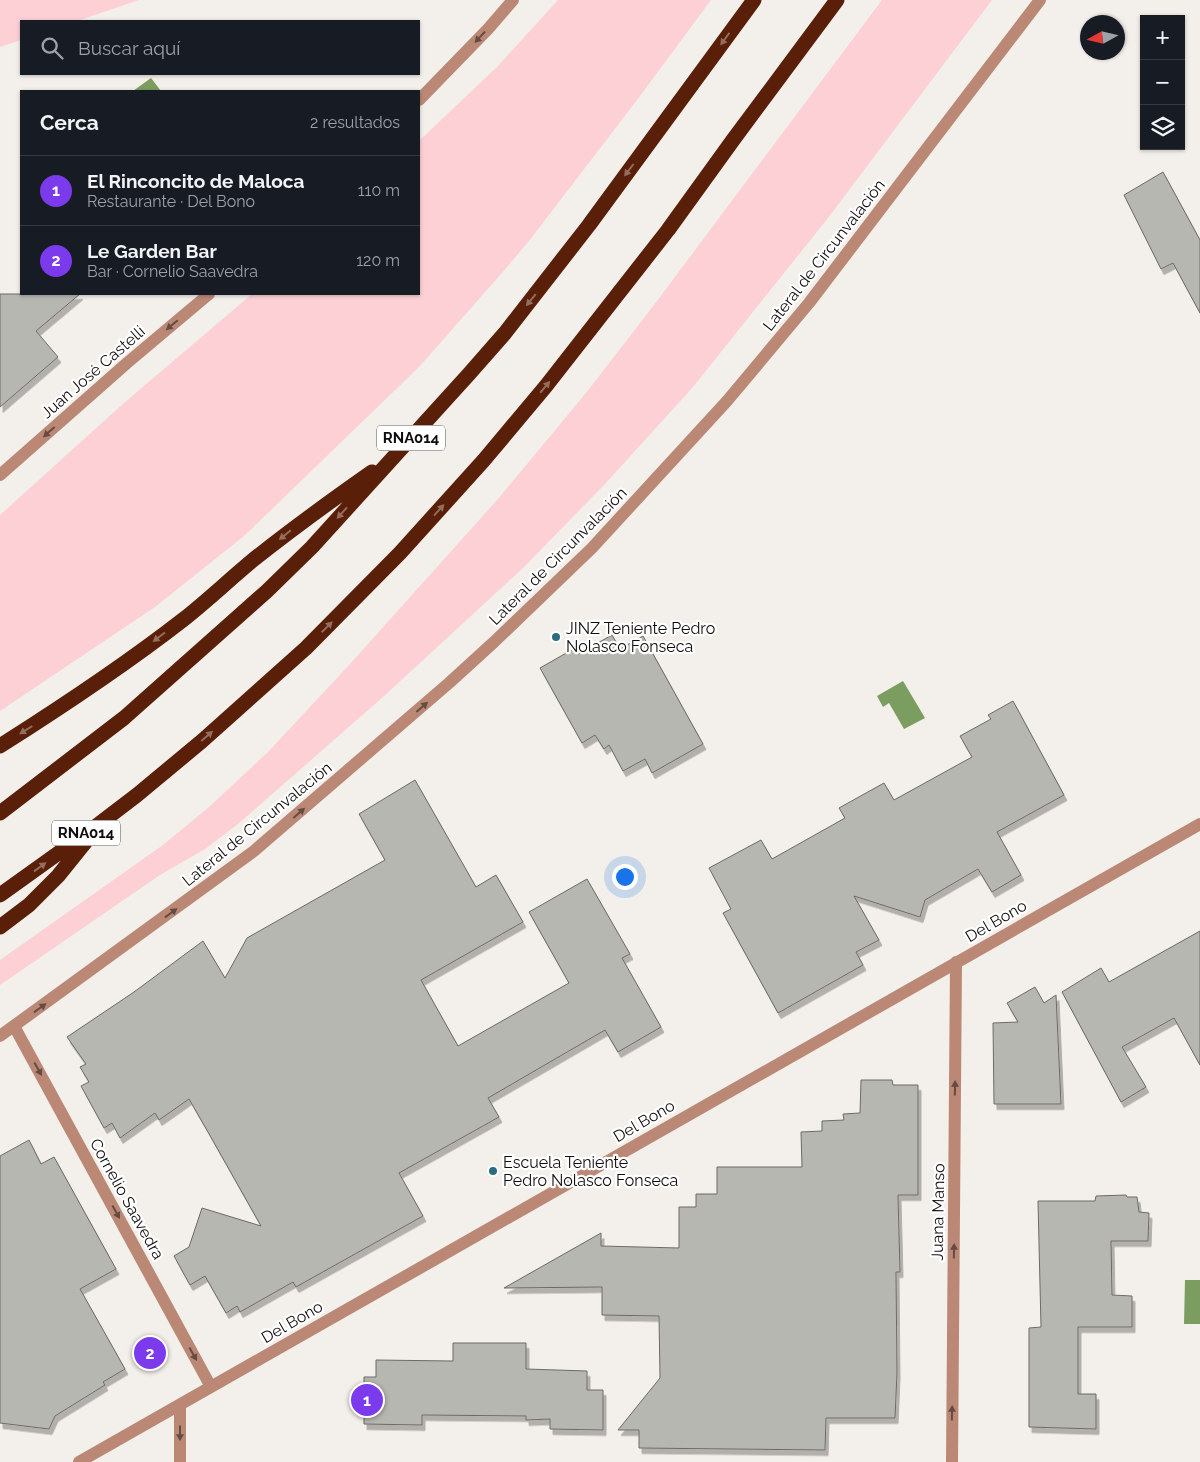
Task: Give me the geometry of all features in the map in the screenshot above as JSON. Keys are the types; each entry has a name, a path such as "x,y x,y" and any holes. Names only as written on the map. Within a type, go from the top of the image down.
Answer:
{"highway":[{"name":"RNA014","path":"0,813 124,718 267,591 312,546 469,374 548,278 754,0"},
{"name":"RNA014","path":"0,895 99,824 202,741 287,666 369,586 444,504 546,386 668,230 837,0"},
{"path":"0,746 80,694 142,650 218,592 252,561 302,521 396,455"},
{"path":"0,927 29,905 58,876 99,824"}],"street":[{"path":"420,99 488,29 512,0"},
{"name":"Lateral de Circunvalación","path":"0,1036 210,885 268,840 462,671 592,548 727,401 809,303 1040,0"},
{"name":"Juan José Castelli","path":"0,475 127,363 208,295"},
{"name":"Del Bono","path":"79,1462 1200,824"},
{"name":"Juana Manso","path":"952,1462 956,962"},
{"name":"Cornelio Saavedra","path":"14,1026 211,1386"},
{"path":"180,1404 180,1462"}],"shaded area":[{"path":"0,0 139,0 80,20 20,20 20,40 0,47"},
{"path":"558,0 711,0 529,241 419,367 244,536 155,607 0,711 0,515 124,403 251,295 420,295 420,140 498,66"},
{"path":"882,0 992,0 828,218 693,387 605,484 524,567 383,697 238,824 205,849 160,875 0,985 0,960 163,845 209,807 269,751 498,499 586,393 654,305"},
{"path":"151,78 160,90 134,90"},
{"path":"903,681 925,718 904,729 889,703 883,707 877,696"},
{"path":"1185,1280 1200,1280 1200,1324 1184,1324"}],"building":[{"path":"1163,172 1200,240 1200,313 1173,263 1161,269 1124,195"},
{"path":"0,294 79,295 36,331 58,357 0,407"},
{"path":"612,635 620,649 643,636 703,744 652,773 645,759 623,771 609,745 604,749 595,735 582,743 540,668 575,648 578,654"},
{"path":"1013,701 1064,795 997,832 1021,875 992,892 978,869 925,900 920,917 854,896 879,940 856,952 863,965 778,1013 723,913 731,909 709,868 761,840 772,859 845,818 839,808 884,783 894,800 972,757 960,736 991,719 988,715"},
{"path":"415,780 476,887 496,875 523,922 421,980 458,1046 569,983 529,912 587,879 630,954 622,958 661,1027 618,1052 605,1030 488,1098 499,1117 399,1173 423,1216 296,1287 293,1282 240,1312 237,1306 226,1313 205,1276 190,1285 174,1256 189,1247 202,1208 261,1226 189,1099 159,1120 155,1113 120,1138 112,1123 104,1128 81,1086 89,1082 80,1067 86,1064 67,1037 134,992 203,941 225,978 247,938 385,860 359,814"},
{"path":"1200,931 1200,1065 1174,1018 1122,1047 1146,1087 1121,1102 1062,992 1101,968 1109,982"},
{"path":"1035,987 1044,1003 1056,995 1061,1104 994,1104 993,1023 1018,1022 1007,1003"},
{"path":"861,1080 892,1080 893,1085 918,1085 918,1195 898,1195 900,1272 896,1272 897,1373 895,1418 826,1418 825,1450 639,1448 639,1430 618,1430 660,1378 659,1316 602,1315 602,1287 504,1288 601,1233 601,1246 679,1248 679,1207 696,1207 696,1194 717,1194 717,1167 802,1167 801,1132 822,1131 822,1121 844,1120 843,1114 860,1113"},
{"path":"29,1140 41,1164 54,1157 116,1269 80,1289 125,1369 103,1382 105,1385 55,1416 49,1429 0,1423 0,1156"},
{"path":"1126,1195 1127,1197 1137,1197 1139,1212 1149,1213 1148,1241 1111,1241 1112,1295 1132,1296 1132,1327 1078,1327 1078,1394 1096,1394 1096,1429 1029,1427 1029,1328 1041,1327 1038,1201 1095,1201 1096,1196"},
{"path":"453,1343 526,1343 526,1369 587,1371 587,1390 603,1390 603,1430 550,1429 550,1419 526,1420 526,1416 422,1415 422,1425 364,1424 364,1377 376,1377 376,1360 453,1361"}],"place":[{"name":"JINZ Teniente Pedro Nolasco Fonseca","path":"556,637"},
{"name":"Escuela Teniente Pedro Nolasco Fonseca","path":"493,1171"},
{"name":"Le Garden Bar","path":"150,1353"},
{"name":"El Rinconcito de Maloca","path":"367,1400"}]}
